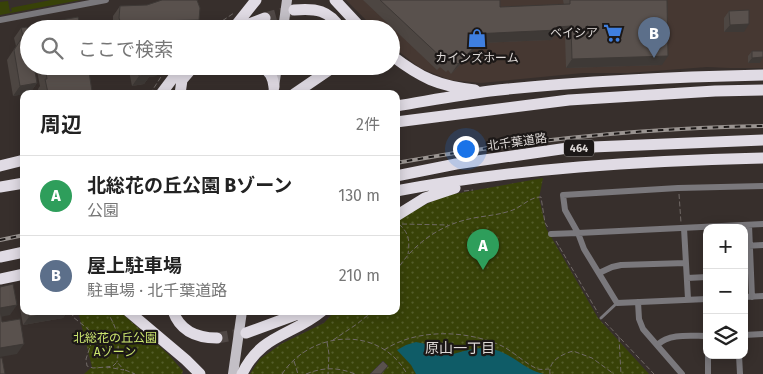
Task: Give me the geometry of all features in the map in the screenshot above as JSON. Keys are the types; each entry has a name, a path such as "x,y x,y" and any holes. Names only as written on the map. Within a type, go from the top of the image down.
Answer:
{"highway":[{"path":"241,20 256,0"},
{"path":"335,0 354,20"},
{"path":"294,10 314,10 325,13 336,20"},
{"path":"259,20 265,18"},
{"path":"400,61 421,76 444,86 489,92"},
{"path":"165,90 176,75"},
{"path":"181,90 182,80 186,75"},
{"path":"272,75 274,90"},
{"path":"300,90 322,75"},
{"path":"400,105 489,92 572,84 763,75"},
{"path":"400,121 569,100 763,90"},
{"name":"北千葉道路","path":"400,175 456,164 568,148 763,140"},
{"name":"464","path":"400,190 462,180 565,168 641,162 763,158"},
{"path":"0,167 20,161"},
{"path":"0,167 20,164"},
{"path":"400,218 411,205 448,189 565,168"},
{"path":"0,187 20,184"},
{"path":"0,257 20,253"},
{"path":"0,279 20,275"},
{"path":"133,315 200,374"},
{"path":"175,315 180,325 187,331 203,337 217,338"},
{"path":"246,333 295,315"},
{"path":"242,374 253,355 268,341 309,321 317,315"}],"main road":[{"path":"284,20 287,0"},
{"path":"274,90 276,75"},
{"path":"233,374 241,315"}],"street":[{"path":"0,20 106,0"},
{"path":"703,298 617,303 584,250 578,233 564,210 563,195 678,188 763,186"},
{"path":"552,234 763,224"},
{"path":"748,236 749,225"},
{"path":"683,228 688,299"},
{"path":"748,246 763,245"},
{"path":"748,256 752,297"},
{"path":"599,273 621,265 686,263"},
{"path":"687,278 703,277"},
{"path":"748,297 763,296"},
{"path":"638,302 639,320 643,329 682,374"},
{"path":"748,335 763,334"},
{"path":"657,345 674,337 703,336"},
{"path":"708,359 708,374"},
{"path":"739,359 740,374"}],"lane":[{"path":"601,318 617,303"}],"path":[{"path":"223,20 239,9"},
{"path":"153,90 162,75"},
{"path":"678,188 683,228"},
{"path":"400,222 424,226 448,225 511,211 536,197 541,197 546,223 601,318 654,374"},
{"path":"400,224 407,232 409,238 408,255"},
{"path":"400,266 408,255 426,239 448,225"},
{"path":"73,315 73,318 88,329 91,344 86,360 87,366 93,368 107,367 113,366 117,362"},
{"path":"108,315 116,328 118,338 117,362 124,370"},
{"path":"333,340 368,315"},
{"path":"384,350 394,343 425,334 469,336 503,346 539,369 550,369"},
{"path":"618,336 621,374"},
{"path":"282,374 294,360 313,346 326,341 346,339 359,340 384,350 396,359 407,374"},
{"path":"326,341 329,354 328,374"},
{"path":"550,374 550,369 555,359 572,351 592,358 614,374"},
{"path":"294,360 298,374"},
{"path":"107,367 135,374"},
{"path":"306,374 329,368 355,374"}],"shaded area":[{"path":"346,0 763,0 763,68 707,67 628,73 583,73 481,83 450,80 420,68 400,52 400,20 366,20"}],"green space":[{"path":"51,0 81,0 0,15 0,2 8,1 10,12 12,11 11,8"},
{"path":"543,178 539,198 546,228 598,318 649,374 250,374 260,359 281,344 324,323 331,315 400,315 400,220 411,212 443,196"},
{"name":"北総花の丘公園 Aゾーン","path":"79,315 124,315 168,354 183,371 182,374 84,374 92,367"}],"water":[{"path":"416,342 436,346 450,355 484,348 499,351 536,372 544,374 416,374 411,365 397,350"}],"building":[{"path":"162,0 197,0 200,8 199,20 120,20 120,6 147,5"},
{"path":"380,0 500,0 500,7 570,4 570,0 667,0 668,56 572,59 571,26 557,27 558,30 473,34 480,41 458,64 454,61 452,63 446,57 444,60"},
{"path":"749,10 749,24 730,25 729,11"},
{"path":"78,17 79,20 61,20"},
{"path":"20,41 20,75 36,75 37,83 20,86 14,50"},
{"path":"752,51 763,51 763,57 752,58"},
{"path":"46,75 89,75 92,90 47,90 45,79 47,79"},
{"path":"13,284 17,305 0,308 0,287"},
{"path":"0,310 2,322 20,319 24,344 0,348"},
{"path":"0,358 2,358 5,374 0,374"},
{"path":"383,361 388,366 381,374 370,374"}],"tunnel":[{"path":"265,18 294,10"},
{"path":"217,338 246,333"}],"railway":[{"path":"400,162 487,148 579,137 717,127 763,126"},
{"path":"0,240 20,236"}],"place":[{"name":"ベイシア","path":"613,33"},
{"name":"カインズホーム","path":"477,38"},
{"name":"屋上駐車場","path":"654,58"},
{"name":"北総花の丘公園 Bゾーン","path":"483,270"}],"district":[{"name":"原山一丁目","path":"460,348"}]}
